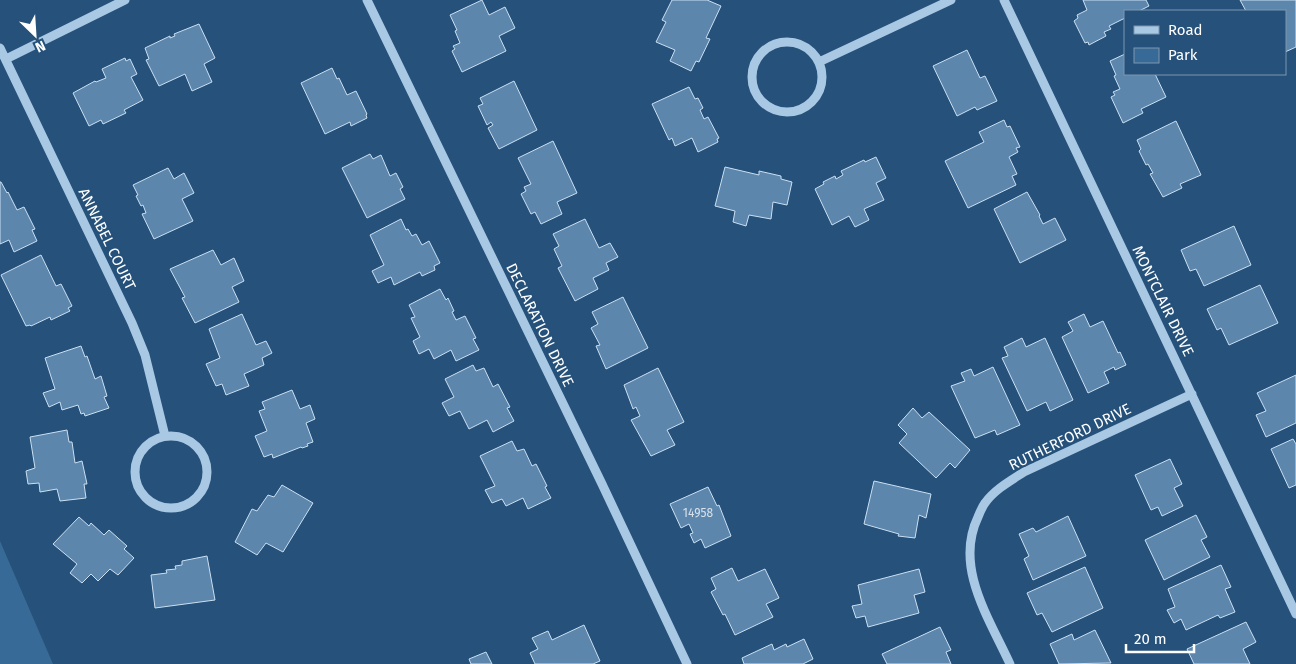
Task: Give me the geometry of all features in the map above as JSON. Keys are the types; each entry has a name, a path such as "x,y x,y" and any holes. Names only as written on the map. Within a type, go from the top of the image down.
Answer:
{"street":[{"path":"6,59 125,0"},
{"name":"DECLARATION DRIVE","path":"367,0 602,484 686,664"},
{"path":"819,62 951,0"},
{"name":"MONTCLAIR DRIVE","path":"1004,0 1296,614"},
{"path":"780,42 791,42 807,49 819,62 822,84 817,95 809,104 799,110 788,113 776,111 766,106 757,98 752,87 752,70 760,54 769,46 780,42"},
{"name":"ANNABEL COURT","path":"0,48 132,323 145,355 165,436"},
{"name":"RUTHERFORD DRIVE","path":"1010,664 971,575 968,553 972,530 985,503 1004,484 1024,472 1192,394"},
{"path":"165,436 177,436 189,441 198,448 205,459 206,483 200,494 191,502 180,507 167,508 146,498 139,489 135,478 138,456 150,444 165,436"}],"green space":[{"path":"0,541 53,664 0,664"}],"building":[{"path":"482,0 489,15 505,7 515,28 499,36 506,51 462,72 452,51 455,49 453,46 460,43 455,31 457,30 450,15"},
{"path":"672,0 707,0 721,6 706,38 710,39 699,62 696,61 691,71 670,61 675,50 656,42 666,22 662,20"},
{"path":"1083,0 1146,0 1149,6 1141,10 1124,10 1124,18 1109,26 1111,29 1104,32 1106,36 1089,45 1088,42 1085,43 1074,21 1078,18 1077,15 1087,10"},
{"path":"1240,0 1296,0 1296,47 1286,52 1286,10 1245,10"},
{"path":"199,24 215,58 204,64 212,82 192,91 185,74 159,86 146,60 149,59 145,48"},
{"path":"967,50 980,78 985,76 997,101 977,110 975,107 957,116 933,66"},
{"path":"1124,54 1124,75 1155,75 1166,97 1141,109 1143,113 1123,123 1111,97 1115,95 1113,92 1120,89 1110,61"},
{"path":"125,58 126,61 130,59 137,74 131,77 143,100 124,110 126,113 103,124 101,120 89,126 73,93 95,81 106,78 102,69"},
{"path":"332,68 347,95 356,91 367,114 367,118 351,126 350,122 325,134 301,83"},
{"path":"514,81 537,130 499,149 488,128 493,125 491,122 487,125 478,106 483,104 480,98"},
{"path":"689,87 695,99 698,98 703,108 700,110 704,119 708,117 719,138 717,139 718,142 698,152 692,138 675,146 672,138 669,140 652,104"},
{"path":"1004,120 1007,127 1010,126 1020,147 1016,148 1018,152 1009,157 1017,174 1012,176 1016,185 968,208 945,161 984,142 979,132"},
{"path":"1176,121 1201,175 1180,184 1182,188 1163,197 1150,174 1153,173 1148,164 1146,165 1139,151 1141,149 1137,140"},
{"path":"553,141 577,193 557,202 562,214 541,224 535,212 531,214 521,194 526,191 524,187 531,184 518,158"},
{"path":"370,154 373,159 381,155 390,176 396,173 403,187 400,189 405,199 367,218 342,168"},
{"path":"876,157 886,178 876,183 884,200 864,209 869,220 855,227 849,216 832,225 815,189 824,184 823,182 835,176 836,179 843,175 841,171 864,160 865,162"},
{"path":"725,167 759,175 759,171 781,176 781,179 792,182 787,205 773,202 771,219 749,215 746,226 733,222 735,211 715,206"},
{"path":"168,168 174,179 184,173 194,193 182,199 193,221 154,239 142,214 146,213 136,196 138,195 133,185"},
{"path":"0,182 8,192 17,210 24,207 35,229 32,230 37,241 14,252 9,240 0,244"},
{"path":"1027,192 1043,224 1055,218 1066,240 1020,263 994,209"},
{"path":"401,219 406,230 408,229 412,236 416,234 422,245 429,241 440,263 434,266 435,270 422,276 420,272 394,285 391,277 378,283 372,271 384,265 370,235"},
{"path":"585,219 599,248 610,243 618,257 606,263 609,270 593,278 598,289 575,301 558,268 562,266 554,249 559,246 553,234"},
{"path":"1234,226 1251,265 1204,286 1196,269 1190,271 1181,250"},
{"path":"213,250 221,265 234,258 244,281 232,287 239,302 195,323 182,298 185,297 170,269"},
{"path":"41,255 56,286 61,284 72,306 68,308 70,311 51,320 50,317 31,326 26,326 1,275"},
{"path":"1260,285 1278,323 1229,345 1221,328 1217,330 1207,309"},
{"path":"440,289 446,300 448,298 456,320 465,316 476,338 473,339 479,350 456,361 451,350 434,359 429,349 419,354 413,341 420,337 411,318 415,317 409,305"},
{"path":"623,297 648,348 606,369 596,346 600,345 591,328 598,324 592,312"},
{"path":"242,314 256,345 266,341 272,353 262,358 264,365 244,374 249,386 226,395 222,384 216,386 206,364 220,358 209,329"},
{"path":"1084,314 1090,327 1103,321 1118,353 1120,352 1126,365 1115,370 1114,367 1104,372 1109,383 1088,393 1062,337 1073,331 1068,322"},
{"path":"1022,338 1026,347 1045,338 1073,400 1050,411 1046,402 1027,411 1002,358 1008,356 1004,347"},
{"path":"81,346 85,357 87,356 95,379 101,376 107,396 104,397 109,408 85,416 84,413 81,414 78,405 62,410 60,402 49,407 43,393 55,389 45,358"},
{"path":"473,365 476,371 484,368 493,387 498,384 510,407 507,408 514,421 493,432 487,420 469,429 460,411 449,416 442,403 454,397 445,379"},
{"path":"993,367 1020,425 997,435 995,430 975,438 951,386 965,381 961,373 971,369 974,376"},
{"path":"658,368 684,422 667,430 675,445 651,456 631,420 640,416 636,407 633,409 624,385"},
{"path":"1296,375 1296,423 1266,437 1256,415 1266,411 1257,393"},
{"path":"292,390 300,409 310,405 315,419 306,423 313,442 307,444 308,446 273,458 272,454 264,457 255,436 267,431 259,411 265,409 262,402"},
{"path":"913,408 922,418 929,412 970,450 955,468 950,463 936,478 899,443 907,434 898,425"},
{"path":"67,430 69,442 72,442 75,463 82,461 87,484 84,484 86,498 60,501 57,489 40,492 39,483 28,484 26,471 35,468 30,437"},
{"path":"1293,439 1296,444 1296,485 1289,488 1271,449"},
{"path":"512,441 517,451 524,449 532,466 536,464 551,498 528,509 523,498 506,506 502,499 492,503 485,490 495,486 480,456"},
{"path":"1170,459 1182,484 1174,488 1183,506 1162,516 1158,507 1151,510 1135,475"},
{"path":"874,481 931,494 926,518 919,515 915,538 898,536 899,534 864,524"},
{"path":"282,485 313,503 283,552 266,543 257,555 235,542 252,509 257,511 268,495 274,497"},
{"path":"708,487 717,506 719,505 731,536 705,548 701,539 694,543 690,534 693,533 689,524 681,528 670,504"},
{"path":"1196,515 1207,537 1201,540 1210,557 1164,580 1145,540"},
{"path":"1068,516 1086,556 1033,580 1024,559 1029,556 1019,534 1033,528 1036,532"},
{"path":"79,517 89,526 91,523 104,535 109,530 127,546 124,549 134,558 118,575 110,569 98,581 91,574 82,583 70,573 77,564 53,544"},
{"path":"207,556 215,600 155,608 151,575 167,573 166,570 176,569 175,566 182,565 182,561"},
{"path":"1221,565 1231,587 1225,589 1235,612 1220,618 1218,615 1186,630 1181,619 1174,623 1167,610 1175,607 1168,589"},
{"path":"1085,567 1103,608 1052,632 1042,613 1037,615 1027,593"},
{"path":"732,568 738,581 765,569 779,598 766,604 773,617 735,635 725,614 723,615 711,592 716,589 711,578"},
{"path":"919,569 925,592 914,595 919,613 868,627 865,616 856,618 852,606 862,604 858,585"},
{"path":"1246,622 1256,642 1243,649 1250,664 1194,664 1187,649"},
{"path":"584,625 600,661 593,664 535,664 530,653 538,649 532,638 548,631 552,640"},
{"path":"940,627 951,650 946,652 951,664 887,664 882,654"},
{"path":"1095,630 1111,663 1059,664 1050,644 1072,634 1074,640"},
{"path":"804,639 813,659 803,664 744,664 742,658 772,644 774,650 786,644 787,647"},
{"path":"486,652 492,664 471,664 469,659"}]}
